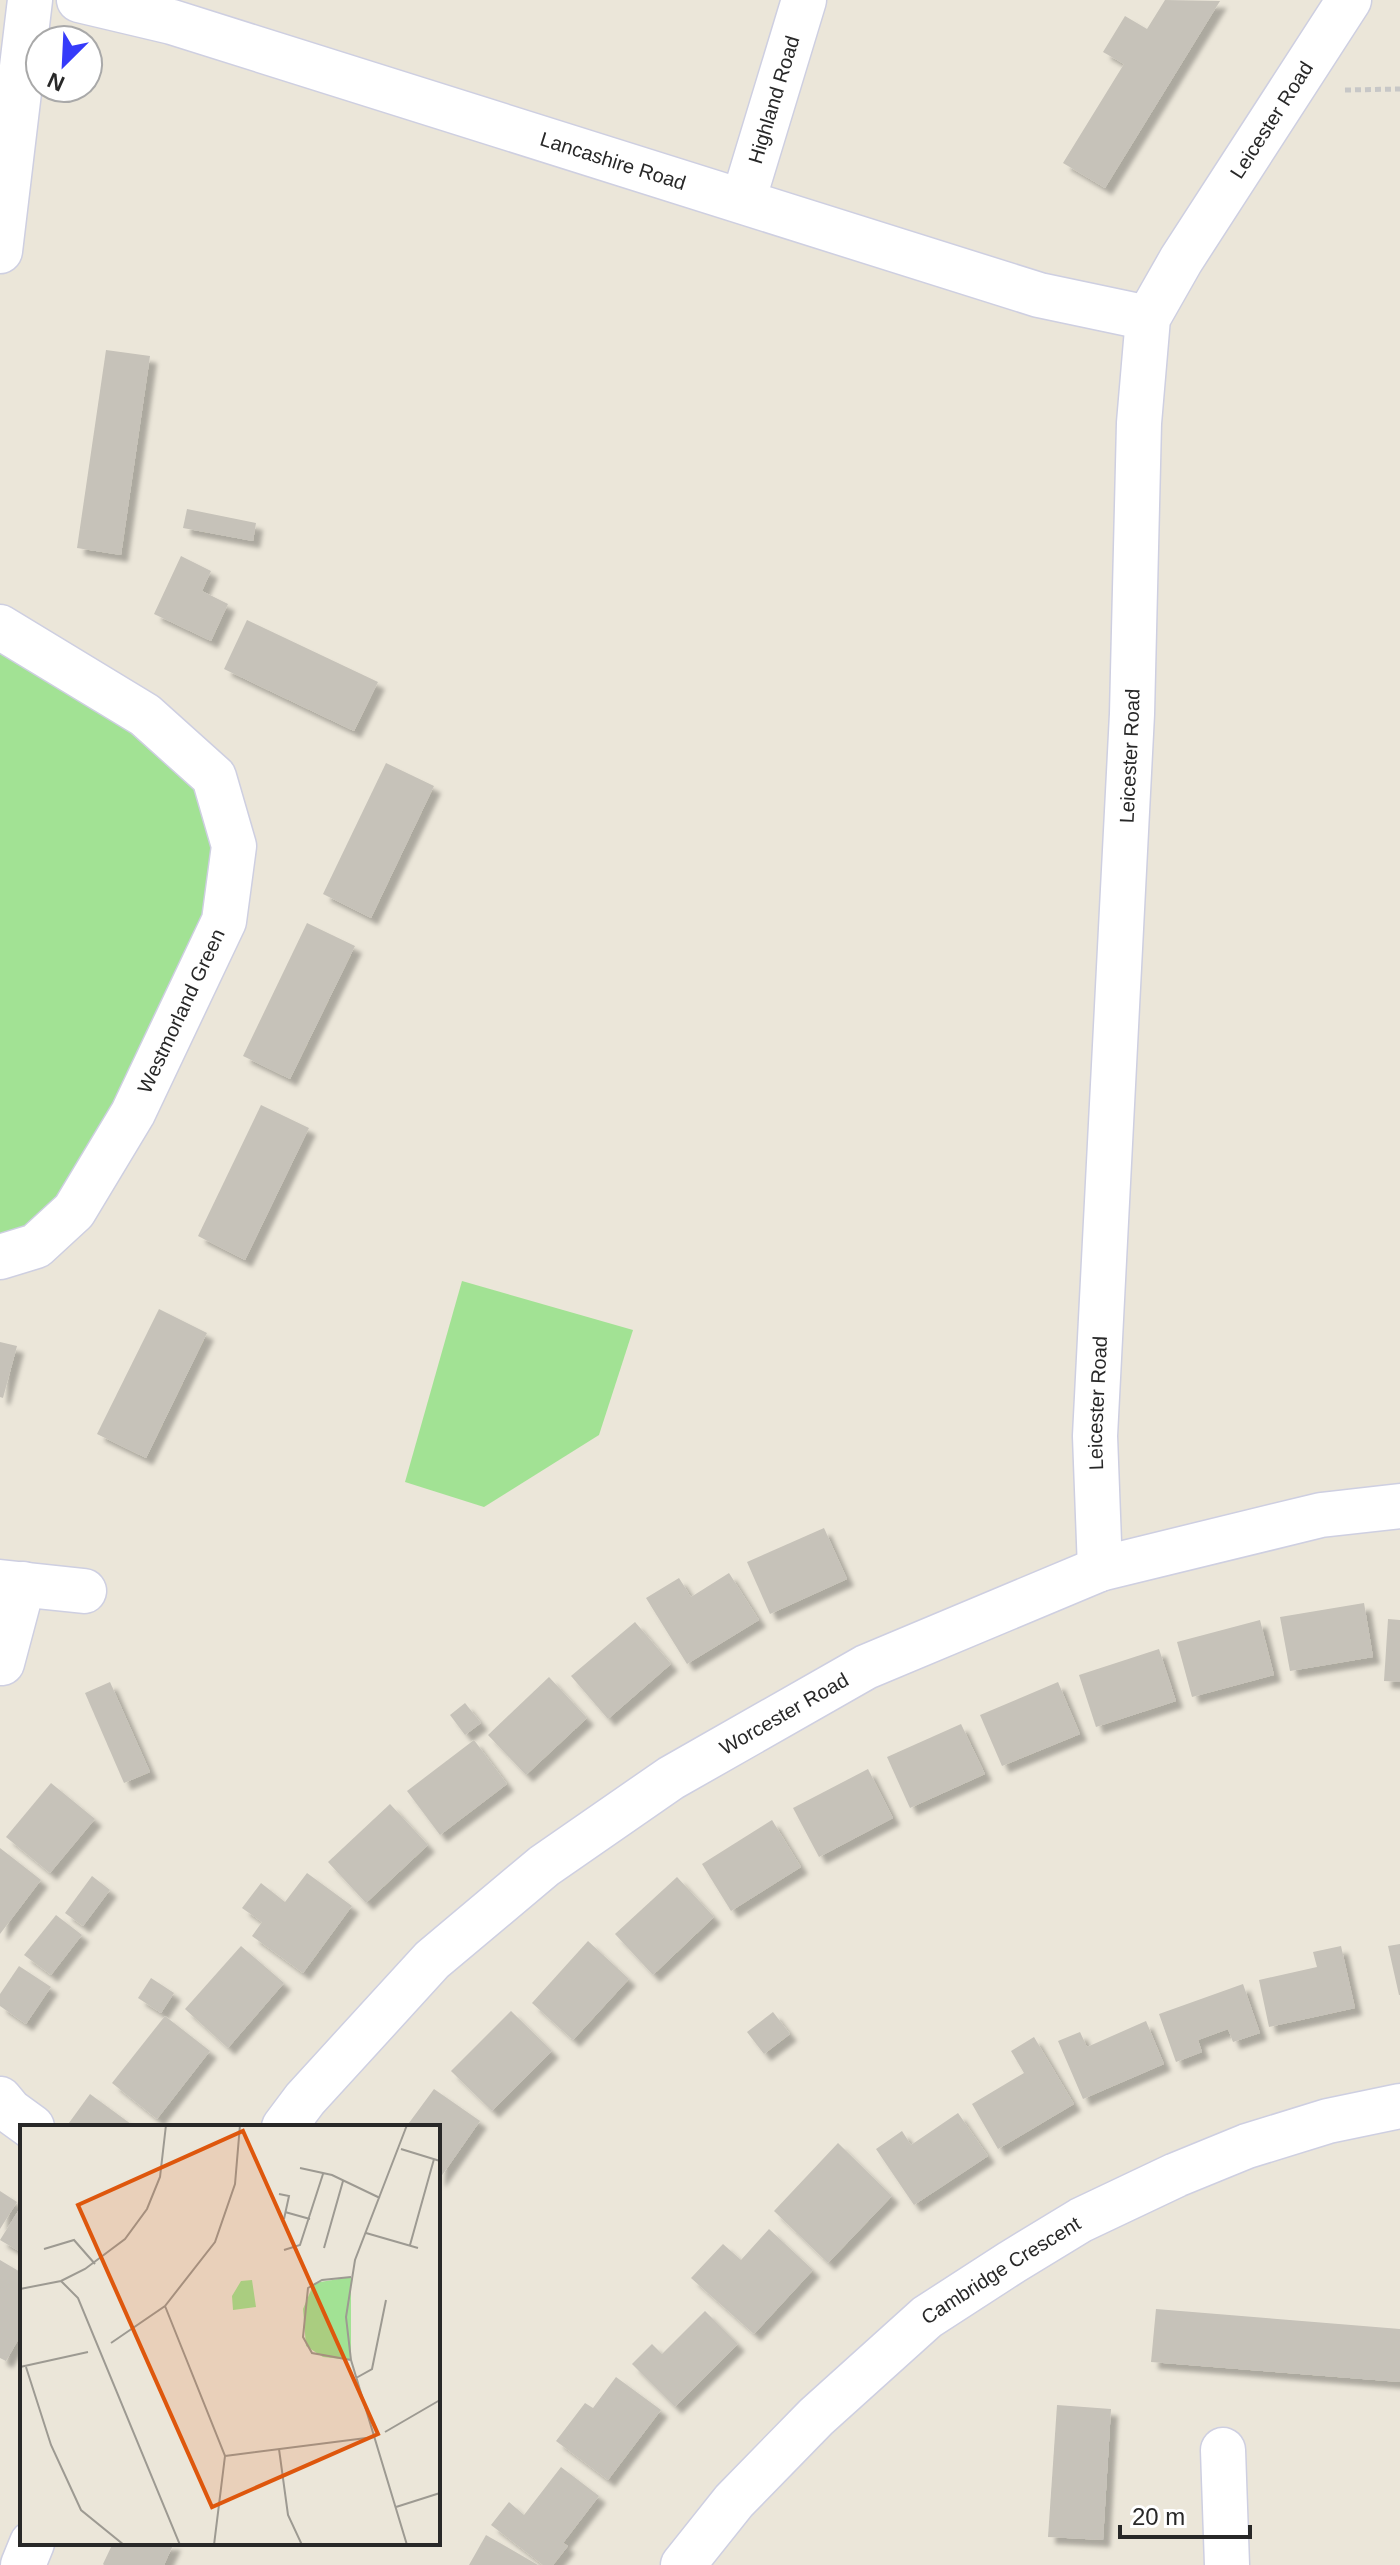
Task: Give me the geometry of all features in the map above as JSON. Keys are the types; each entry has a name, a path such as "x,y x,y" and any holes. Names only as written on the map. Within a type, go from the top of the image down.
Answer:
{"street":[{"path":"0,251 30,0"},
{"name":"Lancashire Road","path":"79,0 172,22 1039,295 1148,318"},
{"name":"Highland Road","path":"743,201 804,0"},
{"name":"Leicester Road","path":"1100,1569 1095,1436 1132,714 1139,423 1148,318 1181,260 1349,0"},
{"name":"Westmorland Green","path":"0,627 145,715 214,777 234,846 224,921 133,1113 74,1211 36,1246 0,1257"},
{"name":"Worcester Road","path":"286,2125 305,2099 432,1960 544,1866 671,1778 866,1667 1100,1569 1321,1515 1400,1506"},
{"path":"2,1663 11,1583 84,1591"},
{"path":"0,2099 29,2125"},
{"name":"Cambridge Crescent","path":"683,2565 734,2501 816,2417 927,2317 1012,2262 1081,2220 1176,2175 1247,2146 1328,2121 1400,2106"},
{"path":"1223,2450 1227,2565"},
{"path":"23,2565 31,2545"}],"green space":[{"path":"0,627 145,715 234,846 74,1211 0,1257"},
{"path":"462,1281 633,1330 599,1435 484,1507 405,1482"}],"building":[{"path":"1165,0 1220,1 1105,188 1063,163 1124,64 1103,52 1125,16 1147,29"},
{"path":"106,350 150,356 121,555 77,548"},
{"path":"187,509 256,523 253,541 183,528"},
{"path":"181,556 211,571 202,591 228,604 211,641 154,614"},
{"path":"247,620 378,682 354,731 224,669"},
{"path":"386,763 434,786 371,918 323,894"},
{"path":"307,923 355,946 290,1079 243,1056"},
{"path":"261,1105 309,1128 245,1260 198,1236"},
{"path":"159,1309 207,1333 146,1458 97,1434"},
{"path":"0,1342 17,1346 3,1398 0,1397"},
{"path":"824,1528 847,1579 770,1614 747,1562"},
{"path":"729,1573 759,1620 687,1664 646,1598 679,1578 691,1597"},
{"path":"1364,1603 1373,1657 1290,1671 1280,1617"},
{"path":"1388,1619 1400,1620 1400,1682 1384,1681"},
{"path":"1260,1620 1274,1675 1192,1697 1177,1642"},
{"path":"635,1622 671,1664 608,1719 571,1676"},
{"path":"1159,1649 1176,1701 1096,1727 1079,1675"},
{"path":"549,1677 587,1718 526,1775 488,1735"},
{"path":"110,1682 150,1772 124,1783 85,1693"},
{"path":"1058,1682 1080,1734 1002,1766 980,1715"},
{"path":"465,1703 481,1723 465,1735 450,1715"},
{"path":"961,1724 985,1774 910,1808 887,1757"},
{"path":"474,1740 507,1784 440,1835 407,1791"},
{"path":"868,1769 893,1818 819,1857 793,1808"},
{"path":"51,1783 95,1819 50,1873 6,1837"},
{"path":"390,1804 428,1845 366,1903 328,1862"},
{"path":"772,1820 801,1867 731,1911 702,1864"},
{"path":"0,1848 41,1880 0,1934"},
{"path":"307,1873 352,1906 303,1973 252,1936 262,1922 242,1908 261,1883 285,1902"},
{"path":"92,1876 110,1890 83,1926 65,1913"},
{"path":"677,1877 714,1917 653,1975 615,1934"},
{"path":"56,1915 82,1935 51,1975 24,1955"},
{"path":"588,1941 629,1979 573,2040 532,2003"},
{"path":"1400,1944 1400,1995 1399,1995 1388,1946"},
{"path":"241,1946 284,1983 228,2048 185,2009"},
{"path":"1341,1946 1355,2008 1269,2027 1259,1980 1317,1967 1313,1952"},
{"path":"19,1966 51,1987 26,2024 0,2006 0,1994"},
{"path":"151,1978 174,1993 161,2013 138,1998"},
{"path":"1243,1984 1260,2033 1233,2042 1228,2029 1198,2040 1202,2052 1176,2062 1159,2014"},
{"path":"511,2011 552,2051 492,2111 451,2071"},
{"path":"773,2012 790,2034 764,2054 747,2032"},
{"path":"165,2016 210,2051 157,2119 112,2083"},
{"path":"1146,2021 1164,2064 1083,2099 1058,2041 1080,2032 1087,2047"},
{"path":"1034,2037 1074,2104 998,2149 972,2104 1024,2073 1011,2051"},
{"path":"434,2089 480,2121 440,2178 440,2125 407,2125"},
{"path":"90,2094 132,2125 67,2125"},
{"path":"958,2113 988,2156 914,2205 876,2149 902,2131 911,2145"},
{"path":"838,2143 892,2196 828,2263 774,2211"},
{"path":"0,2191 17,2202 0,2229"},
{"path":"20,2208 20,2252 0,2240"},
{"path":"769,2229 813,2270 754,2334 691,2278 723,2244 741,2260"},
{"path":"0,2260 20,2272 20,2336 6,2361 0,2358"},
{"path":"1156,2309 1400,2329 1400,2382 1151,2362"},
{"path":"705,2311 738,2344 675,2407 632,2364 652,2344 662,2354"},
{"path":"616,2377 661,2410 608,2480 556,2441 585,2403 593,2408"},
{"path":"1057,2405 1111,2409 1103,2540 1048,2537"},
{"path":"561,2467 599,2496 563,2543 568,2546 553,2565 543,2565 491,2525 509,2502 524,2515"},
{"path":"486,2535 538,2565 469,2565"},
{"path":"112,2545 173,2545 164,2565 103,2564"}]}
